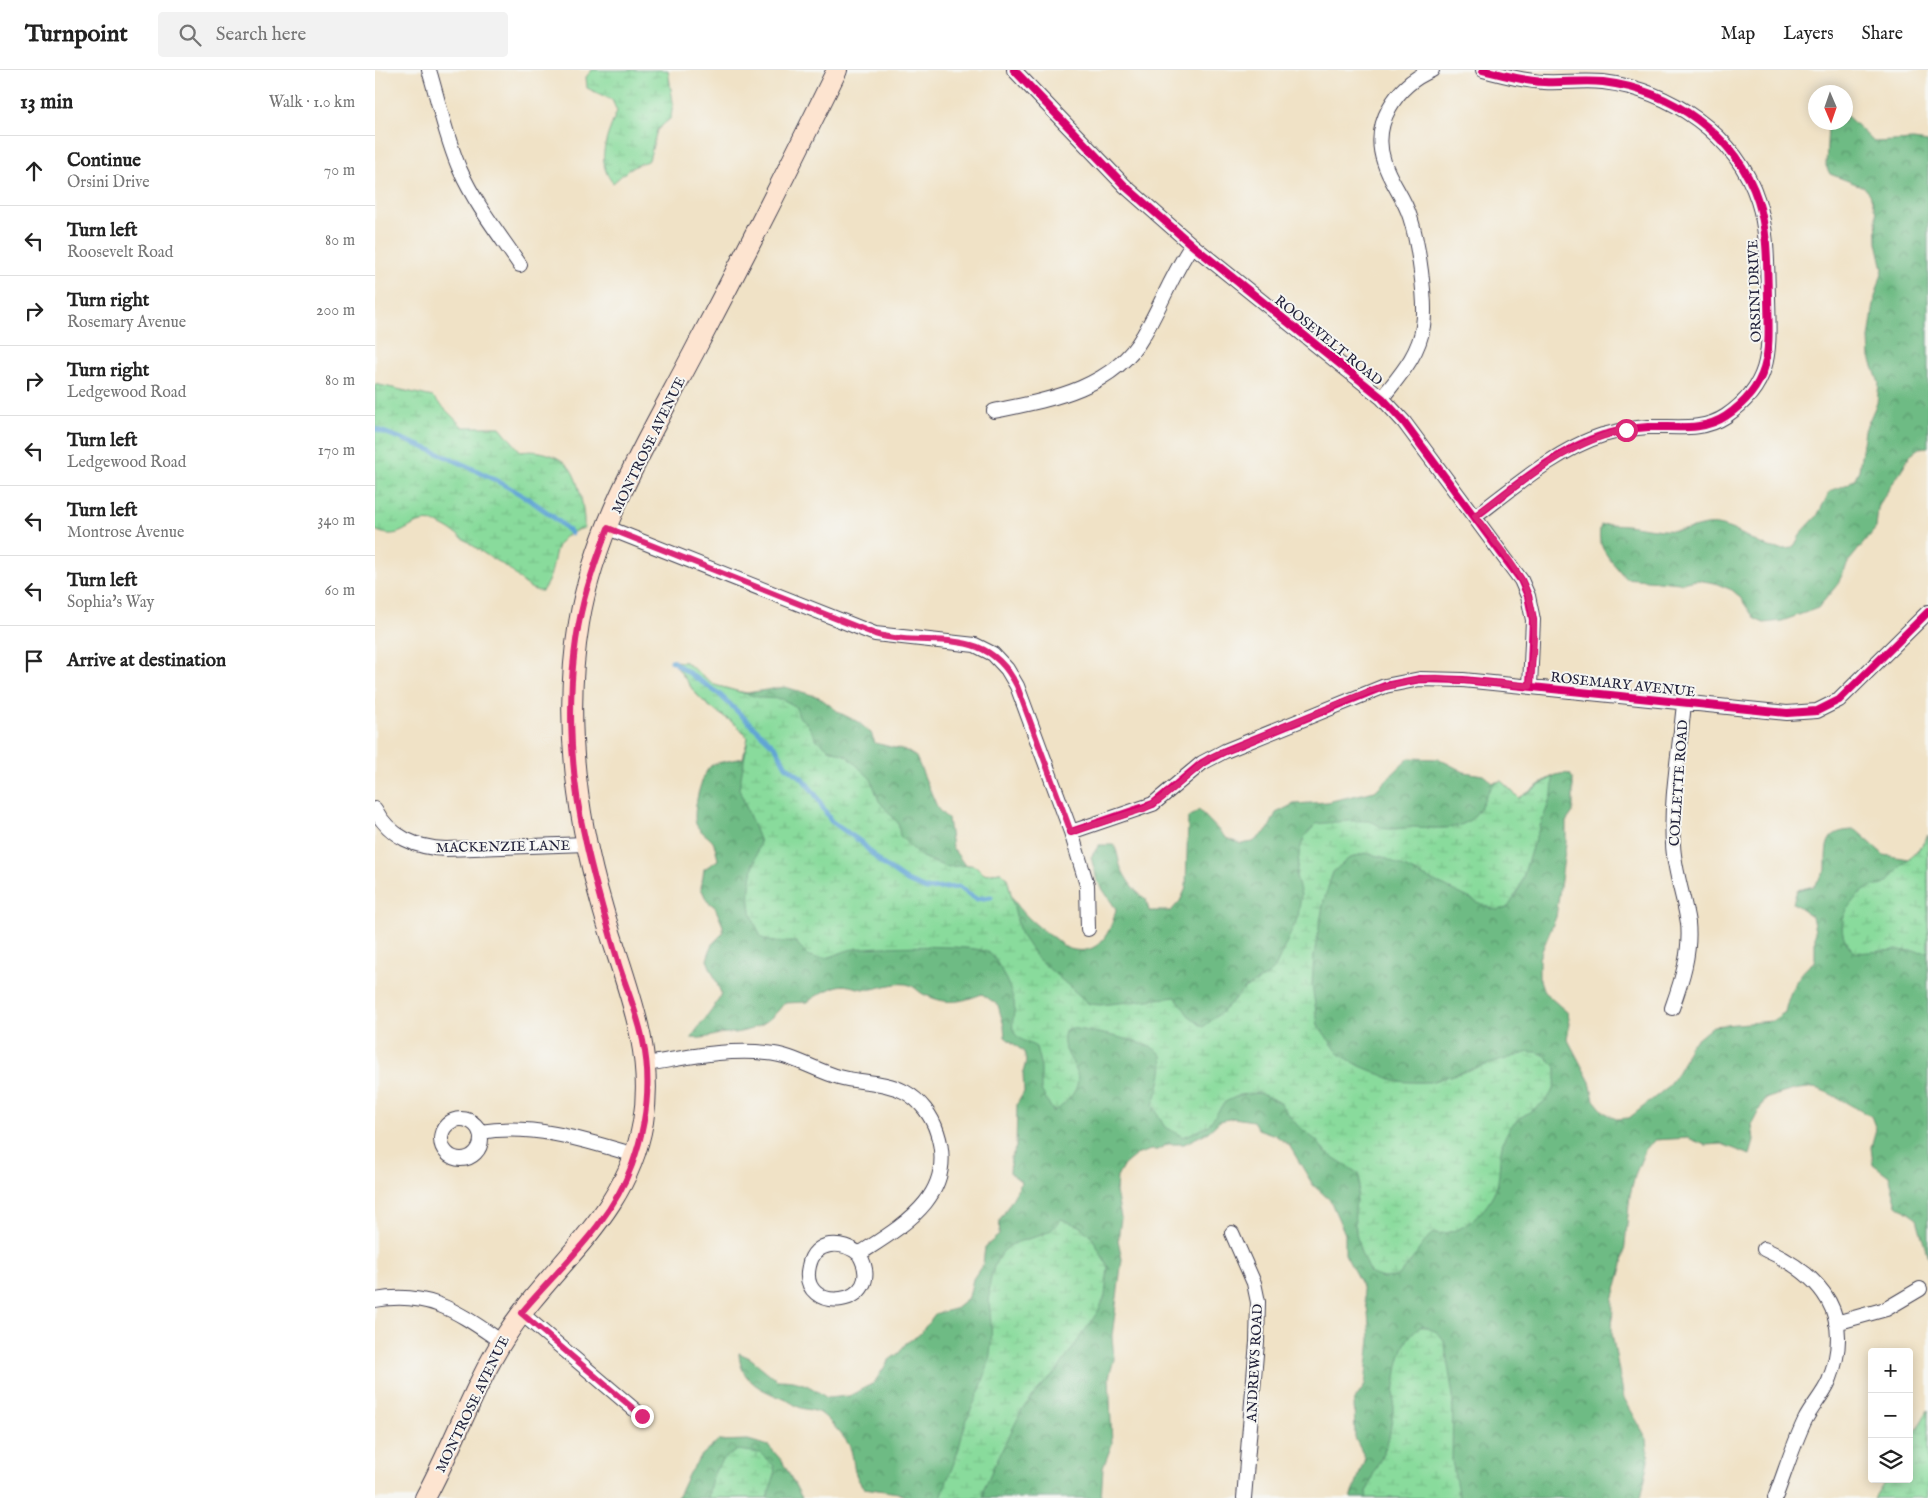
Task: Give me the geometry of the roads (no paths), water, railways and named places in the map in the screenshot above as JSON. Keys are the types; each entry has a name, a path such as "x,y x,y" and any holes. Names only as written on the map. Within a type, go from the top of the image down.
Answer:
{"main road":[{"name":"MONTROSE AVENUE","path":"425,1498 502,1342 521,1313 605,1214 623,1186 635,1155 646,1106 646,1064 640,1028 602,906 586,844 573,763 572,724 575,656 583,601 608,528 629,477 837,70"}],"street":[{"path":"429,70 448,138 460,170 477,201 520,265"},
{"name":"ROOSEVELT ROAD","path":"1014,70 1113,173 1192,245 1382,398 1404,422 1517,574 1528,596 1533,620 1530,686"},
{"path":"1382,398 1415,352 1421,336 1424,313 1412,223 1404,201 1383,162 1382,131 1388,108 1402,89 1416,78 1431,70"},
{"name":"ORSINI DRIVE","path":"1475,516 1550,463 1601,436 1633,428 1699,427 1723,418 1746,398 1761,379 1767,363 1769,336 1766,243 1758,200 1739,163 1712,131 1678,107 1641,90 1602,82 1531,81 1483,70"},
{"path":"994,411 1040,402 1069,393 1103,376 1123,361 1142,338 1179,266 1192,245"},
{"path":"608,528 875,634 889,637 965,642 993,654 1007,668 1017,686 1071,832 1087,885 1088,929"},
{"name":"ROSEMARY AVENUE","path":"1071,832 1144,809 1161,799 1209,758 1372,690 1414,680 1436,678 1530,686 1787,713 1810,712 1827,708 1855,687 1928,612"},
{"name":"COLLETTE ROAD","path":"1672,1008 1682,979 1688,945 1687,920 1677,876 1672,831 1684,703"},
{"name":"MACKENZIE LANE","path":"375,809 393,831 414,844 427,848 586,844"},
{"path":"646,1064 726,1053 768,1053 789,1058 837,1076 897,1088 917,1101 932,1120 940,1141 942,1168 938,1182 926,1204 859,1254"},
{"path":"480,1132 502,1130 559,1134 635,1155"},
{"name":"ANDREWS ROAD","path":"1232,1233 1254,1284 1258,1302 1257,1342 1244,1498"},
{"path":"829,1244 843,1244 851,1247 859,1254 865,1269 865,1278 856,1294 846,1299 835,1301 821,1296 813,1289 808,1270 811,1260 818,1250 829,1244"},
{"path":"1764,1250 1790,1261 1813,1278 1831,1304 1836,1323 1834,1361 1829,1380 1805,1421 1775,1498"},
{"path":"1836,1323 1886,1309 1920,1289"},
{"path":"375,1300 405,1297 438,1303 469,1319 502,1342"},
{"path":"521,1313 642,1416"}],"waterway":[{"path":"375,429 452,459 506,486 553,516 571,533"},
{"path":"672,661 719,694 776,748 786,766 803,779 815,794 831,821 861,842 881,863 907,881 926,889 959,887 976,899 991,897"}]}
